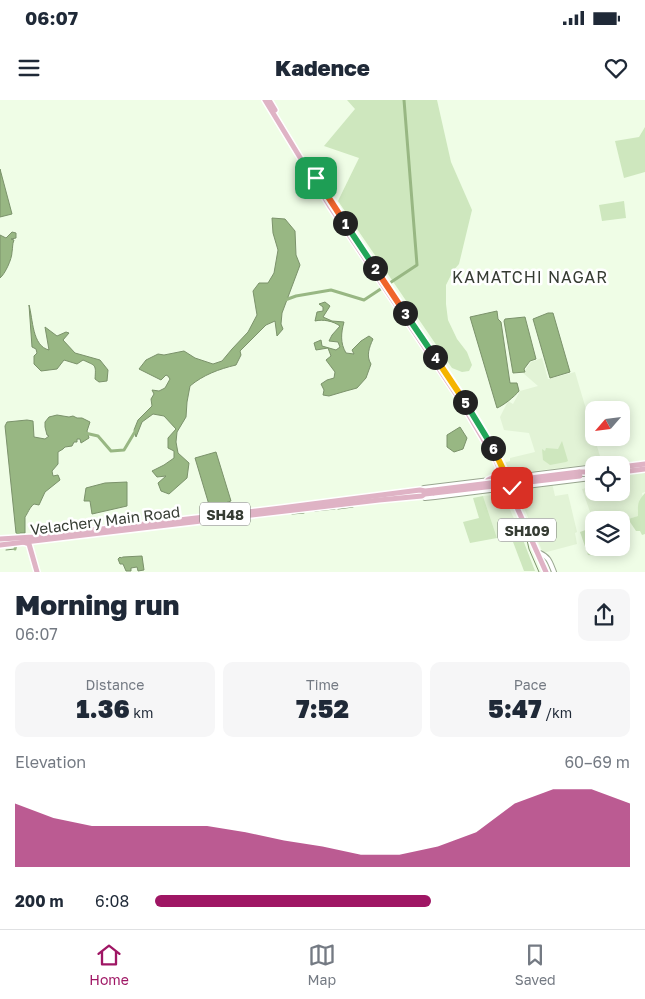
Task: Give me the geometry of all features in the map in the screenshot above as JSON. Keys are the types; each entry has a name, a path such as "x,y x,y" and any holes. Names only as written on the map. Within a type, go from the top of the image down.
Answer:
{"main road":[{"name":"SH109","path":"264,100 298,151"},
{"name":"SH109","path":"269,100 312,175 440,367 492,452 506,478 547,572"},
{"path":"488,480 498,475 499,472 492,452"},
{"path":"630,465 645,464"},
{"path":"630,471 645,469"},
{"name":"SH48","path":"420,490 434,491 585,473"},
{"name":"SH109","path":"510,488 547,572"},
{"name":"Velachery Main Road","path":"387,497 420,490"},
{"path":"495,490 507,491 516,509 519,510"},
{"name":"SH48","path":"422,496 434,491"},
{"name":"Velachery Main Road","path":"0,545 15,541 387,497 422,496"},
{"name":"Velachery Main Road","path":"0,539 15,541"},
{"path":"27,540 38,572"}],"street":[{"path":"420,490 585,468"},
{"path":"422,496 430,498 585,479"},
{"path":"540,553 546,556 554,572"}],"shaded area":[{"path":"347,100 437,100 451,162 472,210 459,264 446,285 448,320 457,339 467,352 472,365 469,371 462,372 452,368 338,201 359,158 324,146 355,109"},
{"path":"645,127 645,172 624,178 615,141 639,137"},
{"path":"0,169 12,214 0,217"},
{"path":"624,201 626,218 602,221 599,205"},
{"path":"272,218 285,219 295,231 296,255 300,265 282,313 281,324 283,329 277,336 275,321 266,325 240,351 241,355 236,365 212,373 190,386 186,417 177,432 176,442 178,453 189,463 187,478 169,494 161,491 158,483 166,476 157,477 152,471 174,458 174,451 168,448 168,438 176,429 164,416 153,414 142,422 136,437 134,430 138,420 152,406 151,399 154,394 152,390 159,391 165,388 170,379 166,375 161,380 139,369 146,360 158,354 164,355 184,351 195,358 213,364 222,361 248,332 257,315 253,291 259,283 268,283 274,273 278,250 273,233"},
{"path":"12,232 16,233 16,238 11,239 14,240 11,258 0,278 0,235 6,238"},
{"path":"325,302 330,306 323,317 332,321 344,322 342,338 346,353 354,354 352,350 361,341 369,336 373,339 369,352 371,364 366,378 357,388 329,396 323,395 324,390 321,384 334,378 335,372 326,360 331,356 328,348 316,350 314,343 321,340 322,346 336,350 340,347 338,342 329,341 340,326 328,321 315,321 317,312 323,311 323,307 319,304"},
{"path":"29,305 36,338 43,347 49,350 45,327 57,336 66,332 69,333 63,340 75,353 100,360 108,370 107,381 99,382 95,379 94,366 83,360 77,364 64,360 57,369 41,371 34,364 34,356 37,353 36,349 32,347"},
{"path":"497,311 498,319 501,322 510,383 517,383 519,391 509,401 497,408 470,317"},
{"path":"553,313 570,372 550,378 533,319"},
{"path":"525,317 536,359 530,361 524,369 525,372 513,373 504,321 505,319"},
{"path":"542,358 548,379 575,372 585,406 585,446 597,446 600,456 585,456 585,465 509,474 504,463 510,461 510,458 535,452 529,433 504,430 500,417 508,401 513,404 520,391 538,386 523,373 531,362"},
{"path":"57,415 73,416 90,422 87,431 89,438 81,443 80,439 77,439 77,442 74,442 72,446 65,447 58,452 58,464 52,471 53,476 58,475 60,480 45,492 39,505 34,504 30,509 25,517 25,533 16,533 5,426 7,422 33,421 34,437 45,439 49,436 47,435 45,422 49,417"},
{"path":"460,427 467,438 463,449 454,452 447,447 447,435"},
{"path":"562,441 568,461 550,465 543,460 542,449 545,451 546,448 558,449"},
{"path":"216,452 231,501 210,508 195,458"},
{"path":"645,471 645,492 642,493 643,498 639,516 630,518 630,511 590,511 586,501 630,501 630,472"},
{"path":"127,482 127,506 92,514 90,501 84,501 86,488 105,483"},
{"path":"552,483 555,496 568,494 577,532 575,533 577,544 543,553 516,489"},
{"path":"645,493 645,534 642,535 640,531 636,531 630,522 630,518 638,516 638,503"},
{"path":"503,494 520,532 497,538 483,496"},
{"path":"483,496 497,538 470,543 463,522 479,518 473,498"},
{"path":"585,530 585,546 580,532"},
{"path":"520,532 535,571 524,571 510,534"},
{"path":"142,556 144,570 138,571 137,567 131,568 131,571 126,571 118,559 120,557"}],"waterway":[{"path":"285,300 296,296 331,290 364,300 417,265 404,100"},
{"path":"85,433 98,436 111,451 124,450 136,430"},
{"path":"508,496 525,531 529,549 539,572"},
{"path":"338,509 353,507"},
{"path":"315,511 335,509"},
{"path":"292,514 304,513"},
{"path":"15,549 19,530"},
{"path":"6,550 15,549"}],"district":[{"name":"KAMATCHI NAGAR","path":"530,277"}],"route":[{"path":"316,178 462,398 490,444 512,488"}]}
